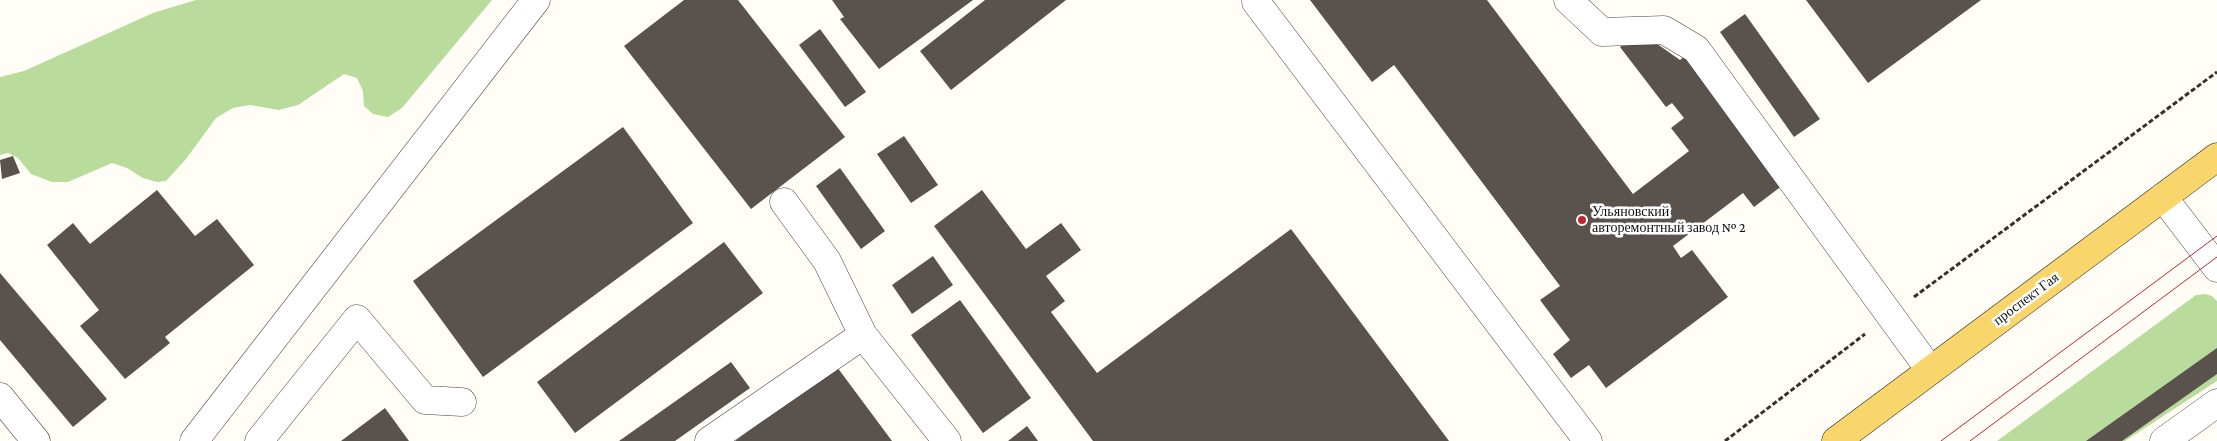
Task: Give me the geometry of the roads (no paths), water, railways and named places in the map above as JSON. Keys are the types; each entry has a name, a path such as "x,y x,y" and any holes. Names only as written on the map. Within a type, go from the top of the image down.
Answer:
{"main road":[{"name":"проспект Гая","path":"1836,441 2217,157"}],"lane":[{"path":"194,441 536,0"},
{"path":"1568,0 1602,32 1664,30 1696,50 1930,370"},
{"path":"1256,2 1588,441"},
{"path":"2163,197 2217,268"},
{"path":"784,202 827,261 862,335 947,441"},
{"path":"259,441 357,319 425,400 462,402"},
{"path":"709,441 862,335"},
{"path":"0,397 36,441"},
{"path":"2164,441 2217,403"}],"tram line":[{"path":"1941,441 2217,236"},
{"path":"1970,441 2217,257"}],"place":[{"name":"Ульяновский авторемонтный завод № 2","path":"1582,220"}]}
